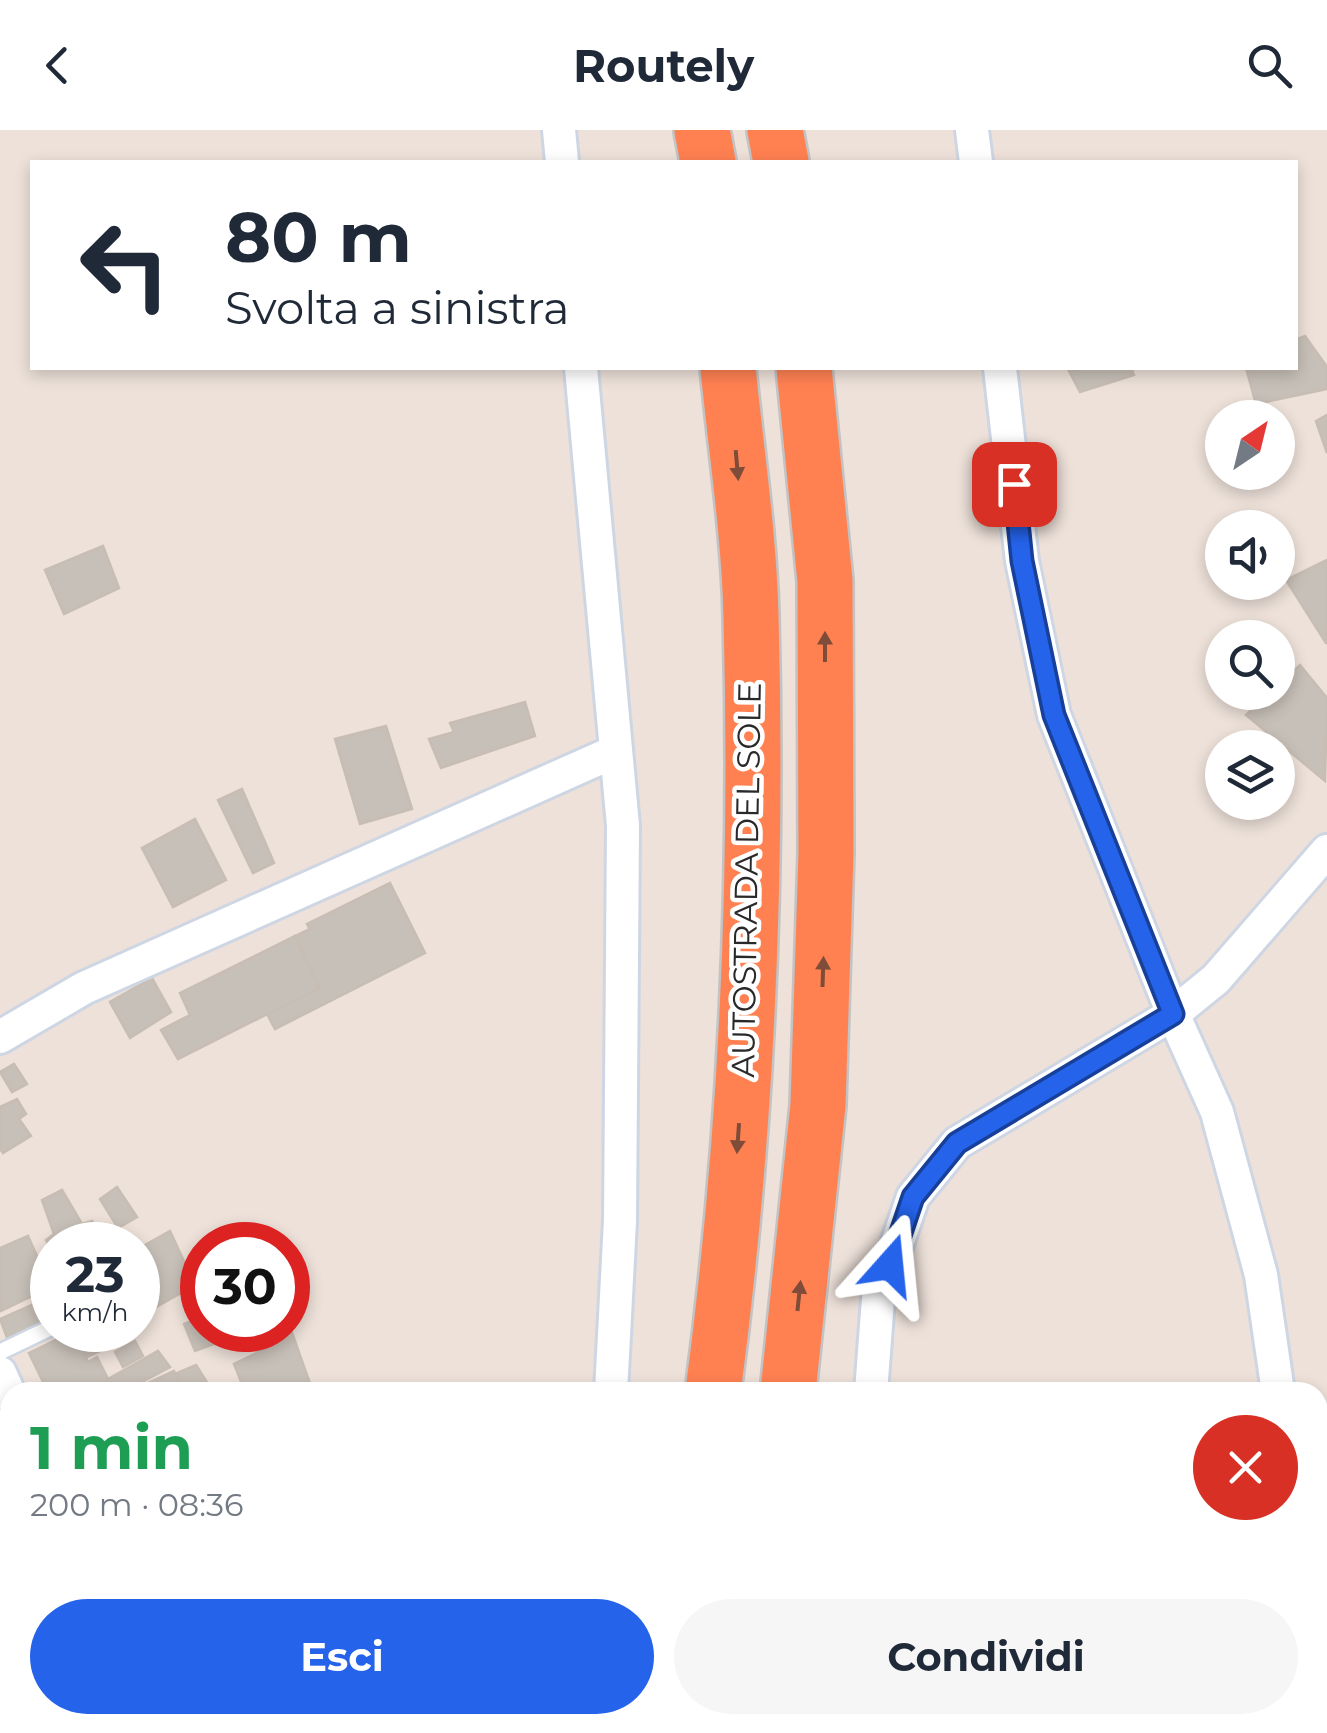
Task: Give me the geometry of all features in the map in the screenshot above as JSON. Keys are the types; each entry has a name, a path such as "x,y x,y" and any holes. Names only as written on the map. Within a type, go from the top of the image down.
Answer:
{"highway":[{"path":"702,130 708,160"},
{"path":"776,130 781,160"},
{"name":"AUTOSTRADA DEL SOLE","path":"715,1382 728,1283 752,954 751,613 728,370"},
{"path":"789,1382 818,1105 826,853 825,581 804,370"}],"street":[{"path":"559,130 562,160"},
{"path":"972,130 976,160"},
{"path":"580,370 622,826 620,1221 612,1382"},
{"path":"1000,370 1022,561 1054,715 1173,1014 1217,1112 1261,1275 1277,1382"},
{"path":"0,1037 84,988 616,751"},
{"path":"872,1382 878,1299 913,1197 957,1143 1173,1014 1216,978 1327,851"}],"lane":[{"path":"0,1352 30,1338"}],"building":[{"path":"1305,336 1327,367 1327,389 1275,400 1255,400 1247,370 1298,370 1298,339"},
{"path":"1132,370 1134,375 1080,392 1069,371"},
{"path":"1327,415 1327,453 1316,421"},
{"path":"103,546 119,588 64,614 45,570"},
{"path":"1327,560 1327,643 1295,594 1295,576"},
{"path":"1300,665 1327,698 1325,781 1295,756 1295,730 1264,730 1246,715 1251,710 1295,710 1295,670"},
{"path":"525,702 535,736 441,768 429,739 454,732 450,723"},
{"path":"386,726 412,809 360,824 335,739"},
{"path":"242,789 274,863 253,873 218,800"},
{"path":"195,819 226,880 173,907 142,848"},
{"path":"390,883 425,953 275,1029 267,1014 319,988 295,936 310,929 307,924"},
{"path":"295,936 319,988 178,1059 161,1030 190,1015 180,993"},
{"path":"152,978 171,1012 130,1038 110,1002"},
{"path":"14,1064 27,1084 12,1092 0,1072"},
{"path":"17,1099 26,1114 19,1119 31,1136 3,1153 0,1107"},
{"path":"117,1187 137,1217 128,1222 114,1222 100,1199"},
{"path":"62,1190 81,1222 50,1222 42,1200"},
{"path":"170,1231 180,1253 180,1293 160,1305 160,1237"},
{"path":"28,1236 30,1240 30,1297 1,1311 0,1248"},
{"path":"30,1306 30,1330 8,1340 0,1319"},
{"path":"31,1352 83,1352 88,1362 97,1357 108,1379 156,1352 170,1367 142,1382 43,1382"},
{"path":"115,1352 141,1352 143,1356 123,1367"},
{"path":"299,1352 309,1382 241,1382 234,1364 257,1353"},
{"path":"196,1365 207,1382 179,1382 175,1374"},
{"path":"174,1371 179,1382 150,1382"}],"route":[{"path":"890,1265 913,1197 957,1143 1173,1014 1054,715 1022,561 1014,484"}]}
